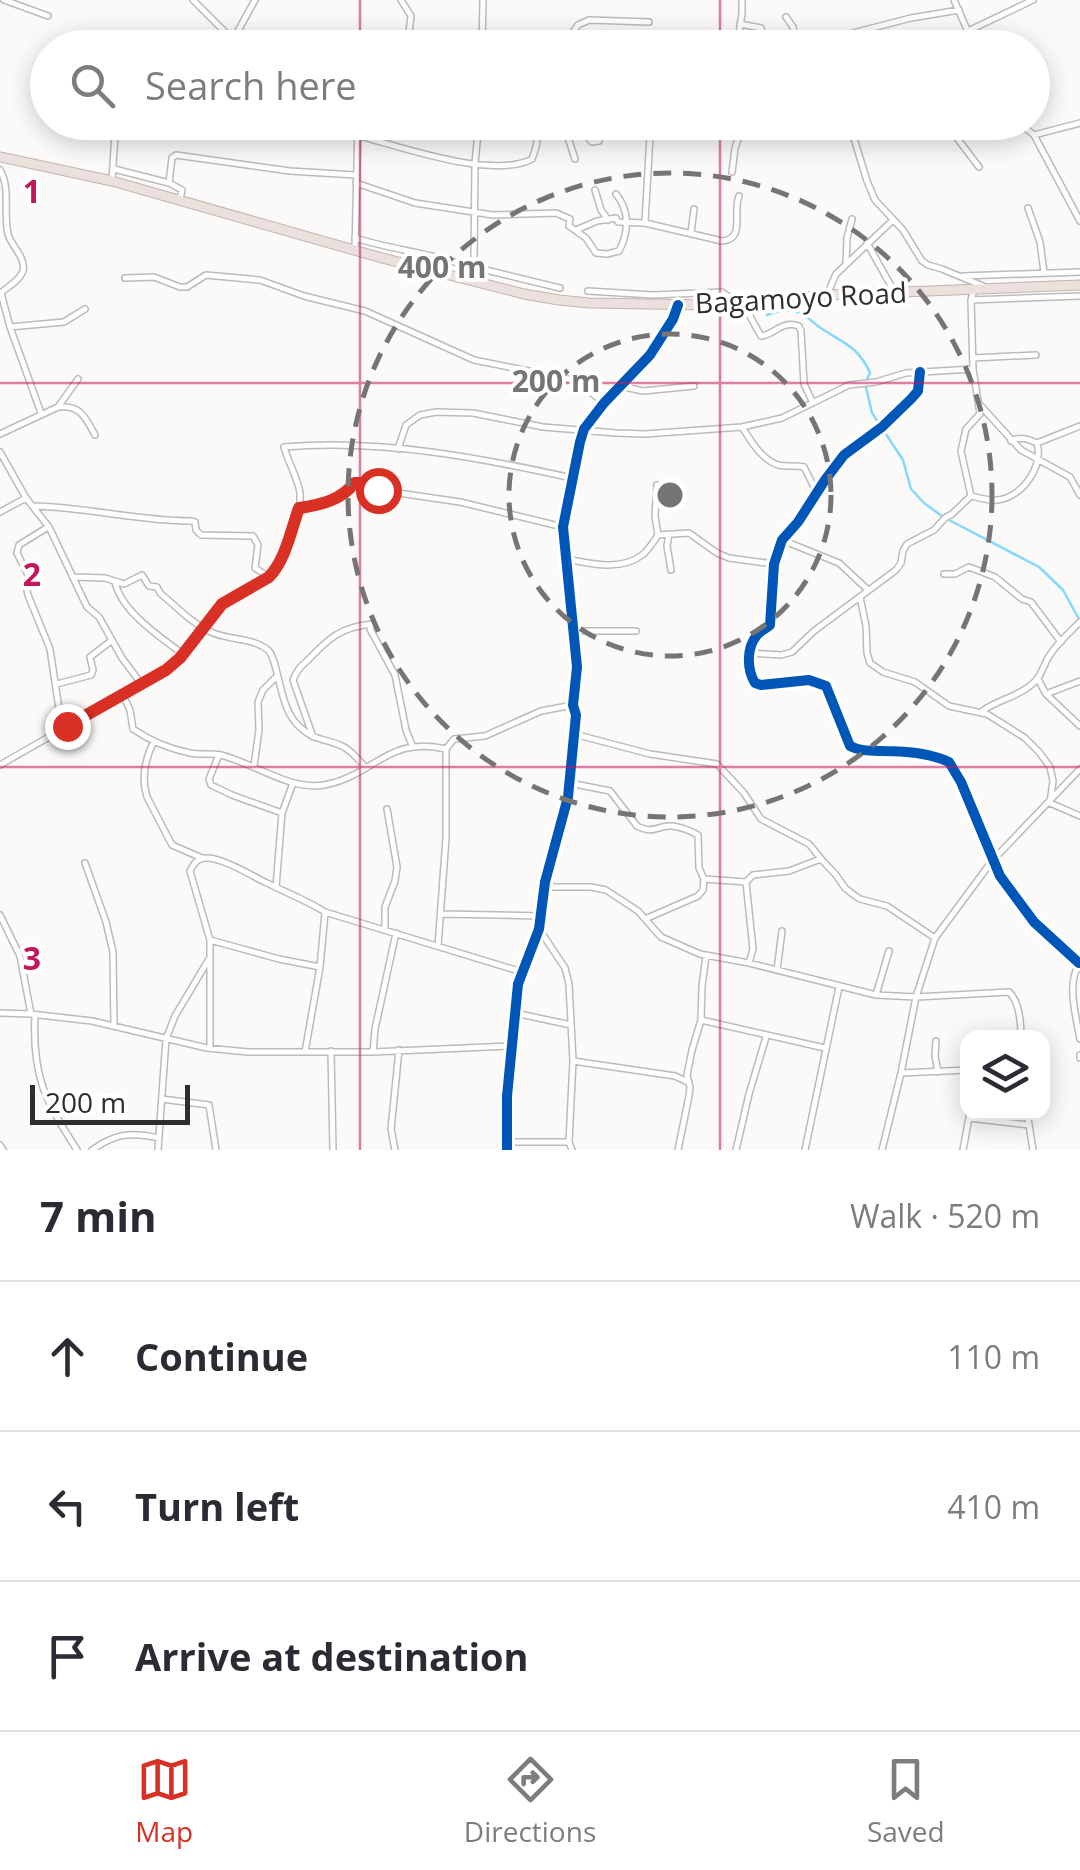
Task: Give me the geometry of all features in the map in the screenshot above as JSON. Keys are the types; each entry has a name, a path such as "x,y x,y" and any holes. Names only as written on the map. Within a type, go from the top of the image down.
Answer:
{"highway":[{"name":"Bagamoyo Road","path":"0,157 112,181 355,250 558,300 654,300 678,305 895,293 973,295 990,289 1080,285"}],"street":[{"path":"4,0 48,16"},
{"path":"193,0 223,30"},
{"path":"238,30 255,0"},
{"path":"401,0 411,16 409,30"},
{"path":"482,30 483,0"},
{"path":"739,30 742,0"},
{"path":"954,0 968,30"},
{"path":"970,30 1034,0"},
{"path":"864,30 959,10"},
{"path":"786,17 792,30"},
{"path":"575,30 590,20 649,22"},
{"path":"740,24 759,26 762,30"},
{"path":"1050,131 1078,125"},
{"path":"112,181 116,140"},
{"path":"355,250 359,140"},
{"path":"373,140 437,158 518,164 532,159 537,140"},
{"path":"471,280 478,140"},
{"path":"569,140 575,159"},
{"path":"590,140 599,141"},
{"path":"646,223 650,140"},
{"path":"732,172 738,140"},
{"path":"854,140 875,200 903,230 925,264 990,289"},
{"path":"959,140 979,167"},
{"path":"1037,140 1080,222"},
{"path":"169,183 172,158 176,155 356,179 414,202 493,215 556,213 570,219 570,226 586,238 596,253 613,253 622,246 626,208 616,194"},
{"path":"0,170 5,181 2,208 10,240 24,267 22,275 0,293 41,413"},
{"path":"114,170 169,183 182,190 180,200"},
{"path":"595,190 608,220"},
{"path":"576,230 616,218 618,222 646,223 730,240 736,236 735,206 739,196"},
{"path":"1028,208 1040,242 1044,272"},
{"path":"691,233 694,209"},
{"path":"846,264 846,238 852,219"},
{"path":"827,296 836,274 893,220"},
{"path":"356,238 560,288"},
{"path":"867,243 895,293"},
{"path":"959,276 1080,272"},
{"path":"126,278 146,276 187,287 206,275 260,280 365,311 474,360 568,379 604,403"},
{"path":"588,291 654,300 722,292 739,302 761,336 782,325 799,326 804,384 812,404"},
{"path":"972,496 961,451 966,428 979,418 973,358 973,295 1080,296"},
{"path":"540,928 569,984 573,1061 571,1146 507,1146 510,1046 522,972 540,928 545,882 570,782 576,667 563,527 572,478 584,429 650,355 678,305"},
{"path":"10,327 64,322 84,309"},
{"path":"973,358 1036,356"},
{"path":"398,448 406,425 420,415 436,412 473,413 542,427 644,434 742,427 768,423 850,385 900,374 974,370"},
{"path":"920,372 918,391 882,427 844,455 782,540 774,564 770,625 756,636 749,672 755,683 809,680 826,686 850,746 862,752 882,750 949,762 961,782 992,861 1010,891 1034,922 1080,963 1074,972 1073,996 1080,1039"},
{"path":"58,407 78,379"},
{"path":"620,386 643,391 694,386"},
{"path":"979,405 1011,441 1070,477 1080,495"},
{"path":"0,434 41,413 68,406 82,411 95,434"},
{"path":"1011,441 1022,438 1037,444 1080,426"},
{"path":"742,427 758,451 773,462 804,467 816,492"},
{"path":"0,765 166,670 184,654 214,612 275,571 299,508 298,486 284,447 344,444 398,448 468,456 572,478"},
{"path":"972,496 998,500 1022,488 1039,461 1037,444"},
{"path":"0,452 48,527 86,607 99,617 141,683"},
{"path":"1070,477 1080,472"},
{"path":"299,508 333,499 356,482 378,490 460,502 563,527"},
{"path":"567,560 596,565 622,563 642,556 658,534 656,485"},
{"path":"750,653 792,652 896,570 907,544 934,530 972,496"},
{"path":"0,512 26,498"},
{"path":"33,506 191,521 202,535 253,536 258,545 255,568 269,577"},
{"path":"48,527 19,545 17,553 29,576 28,595 50,648 59,709 67,726"},
{"path":"658,534 690,533 729,558 774,564"},
{"path":"669,534 671,570"},
{"path":"782,540 839,563 868,590"},
{"path":"944,574 970,568 995,577 1031,602 1061,642"},
{"path":"74,576 124,584 144,576 149,586 157,586 160,593 202,628 268,650 291,717 313,738 345,747 366,767"},
{"path":"115,581 124,603 184,654"},
{"path":"860,597 868,658 875,668 915,682 954,708 981,712 1012,728 1040,752 1052,774 1050,802"},
{"path":"981,712 1038,680 1047,658 1080,622"},
{"path":"313,738 295,674 318,647 342,632 372,624 370,629 395,675 412,745"},
{"path":"574,630 636,631"},
{"path":"56,684 91,675 90,657 111,640"},
{"path":"254,766 259,696 277,677"},
{"path":"1038,680 1046,694 1080,726"},
{"path":"1046,694 1080,681"},
{"path":"124,695 133,730 154,741 190,753 218,755 308,787 349,777 412,745 446,748"},
{"path":"438,946 447,804 446,748 454,739 484,736 542,711 573,705"},
{"path":"574,734 650,754 717,764 767,824 809,844 845,888 860,899 887,906 936,938"},
{"path":"154,741 145,766 145,791 172,844 303,898 325,912 522,972"},
{"path":"218,755 209,779 211,785 282,813"},
{"path":"882,1150 916,997 936,938 992,861 1080,769"},
{"path":"570,782 610,790 642,830 670,826 698,835 704,879 701,894 645,919"},
{"path":"276,887 282,813 293,783"},
{"path":"1050,802 1080,816"},
{"path":"385,930 385,907 397,867 388,810"},
{"path":"202,858 190,870 210,940 210,1048"},
{"path":"704,879 746,882 753,875 789,872 822,860"},
{"path":"85,863 114,952 114,1026"},
{"path":"545,882 606,890 638,912 671,943 706,956 748,962 876,995 1008,992 1017,1004 1020,1030"},
{"path":"746,882 754,948 748,962"},
{"path":"305,1052 325,912"},
{"path":"442,914 541,916"},
{"path":"0,915 20,956 33,1015 42,1090 77,1150"},
{"path":"777,970 782,931"},
{"path":"373,1052 396,933"},
{"path":"210,940 320,968"},
{"path":"876,995 889,950"},
{"path":"678,1150 689,1096 692,1050 701,1020 706,956"},
{"path":"158,1150 166,1038 174,1016 210,957"},
{"path":"805,1150 839,987"},
{"path":"0,1013 114,1026 210,1048 248,1052 510,1046"},
{"path":"515,1013 570,1025"},
{"path":"701,1020 825,1048"},
{"path":"736,1150 766,1036"},
{"path":"936,1040 938,1072"},
{"path":"332,1050 333,1150"},
{"path":"395,1150 391,1129 399,1050"},
{"path":"573,1061 675,1076 688,1082"},
{"path":"902,1073 960,1071"},
{"path":"162,1099 209,1105 216,1150"},
{"path":"963,1150 969,1120"},
{"path":"999,1120 1028,1125"},
{"path":"1028,1120 1033,1150"},
{"path":"92,1150 116,1136 159,1138"}],"waterway":[{"path":"767,315 786,310 801,313 860,356 870,373 865,383 872,413 903,460 911,489 942,516"},
{"path":"949,520 1039,567 1063,590 1080,621"}],"cycle path":[{"path":"507,1150 507,1096 518,984 539,929 545,882 568,797 577,667 563,527 580,442 584,429 604,403 650,355 678,305"},
{"path":"920,372 918,391 882,427 844,455 782,540 774,564 770,625 753,640 750,672 755,683 761,685 809,680 826,686 850,746 917,753 949,762 1000,876 1034,922 1079,963"}],"route":[{"path":"67,726 166,670 222,604 269,577 291,535 299,508 333,499 354,483 378,490"}]}
